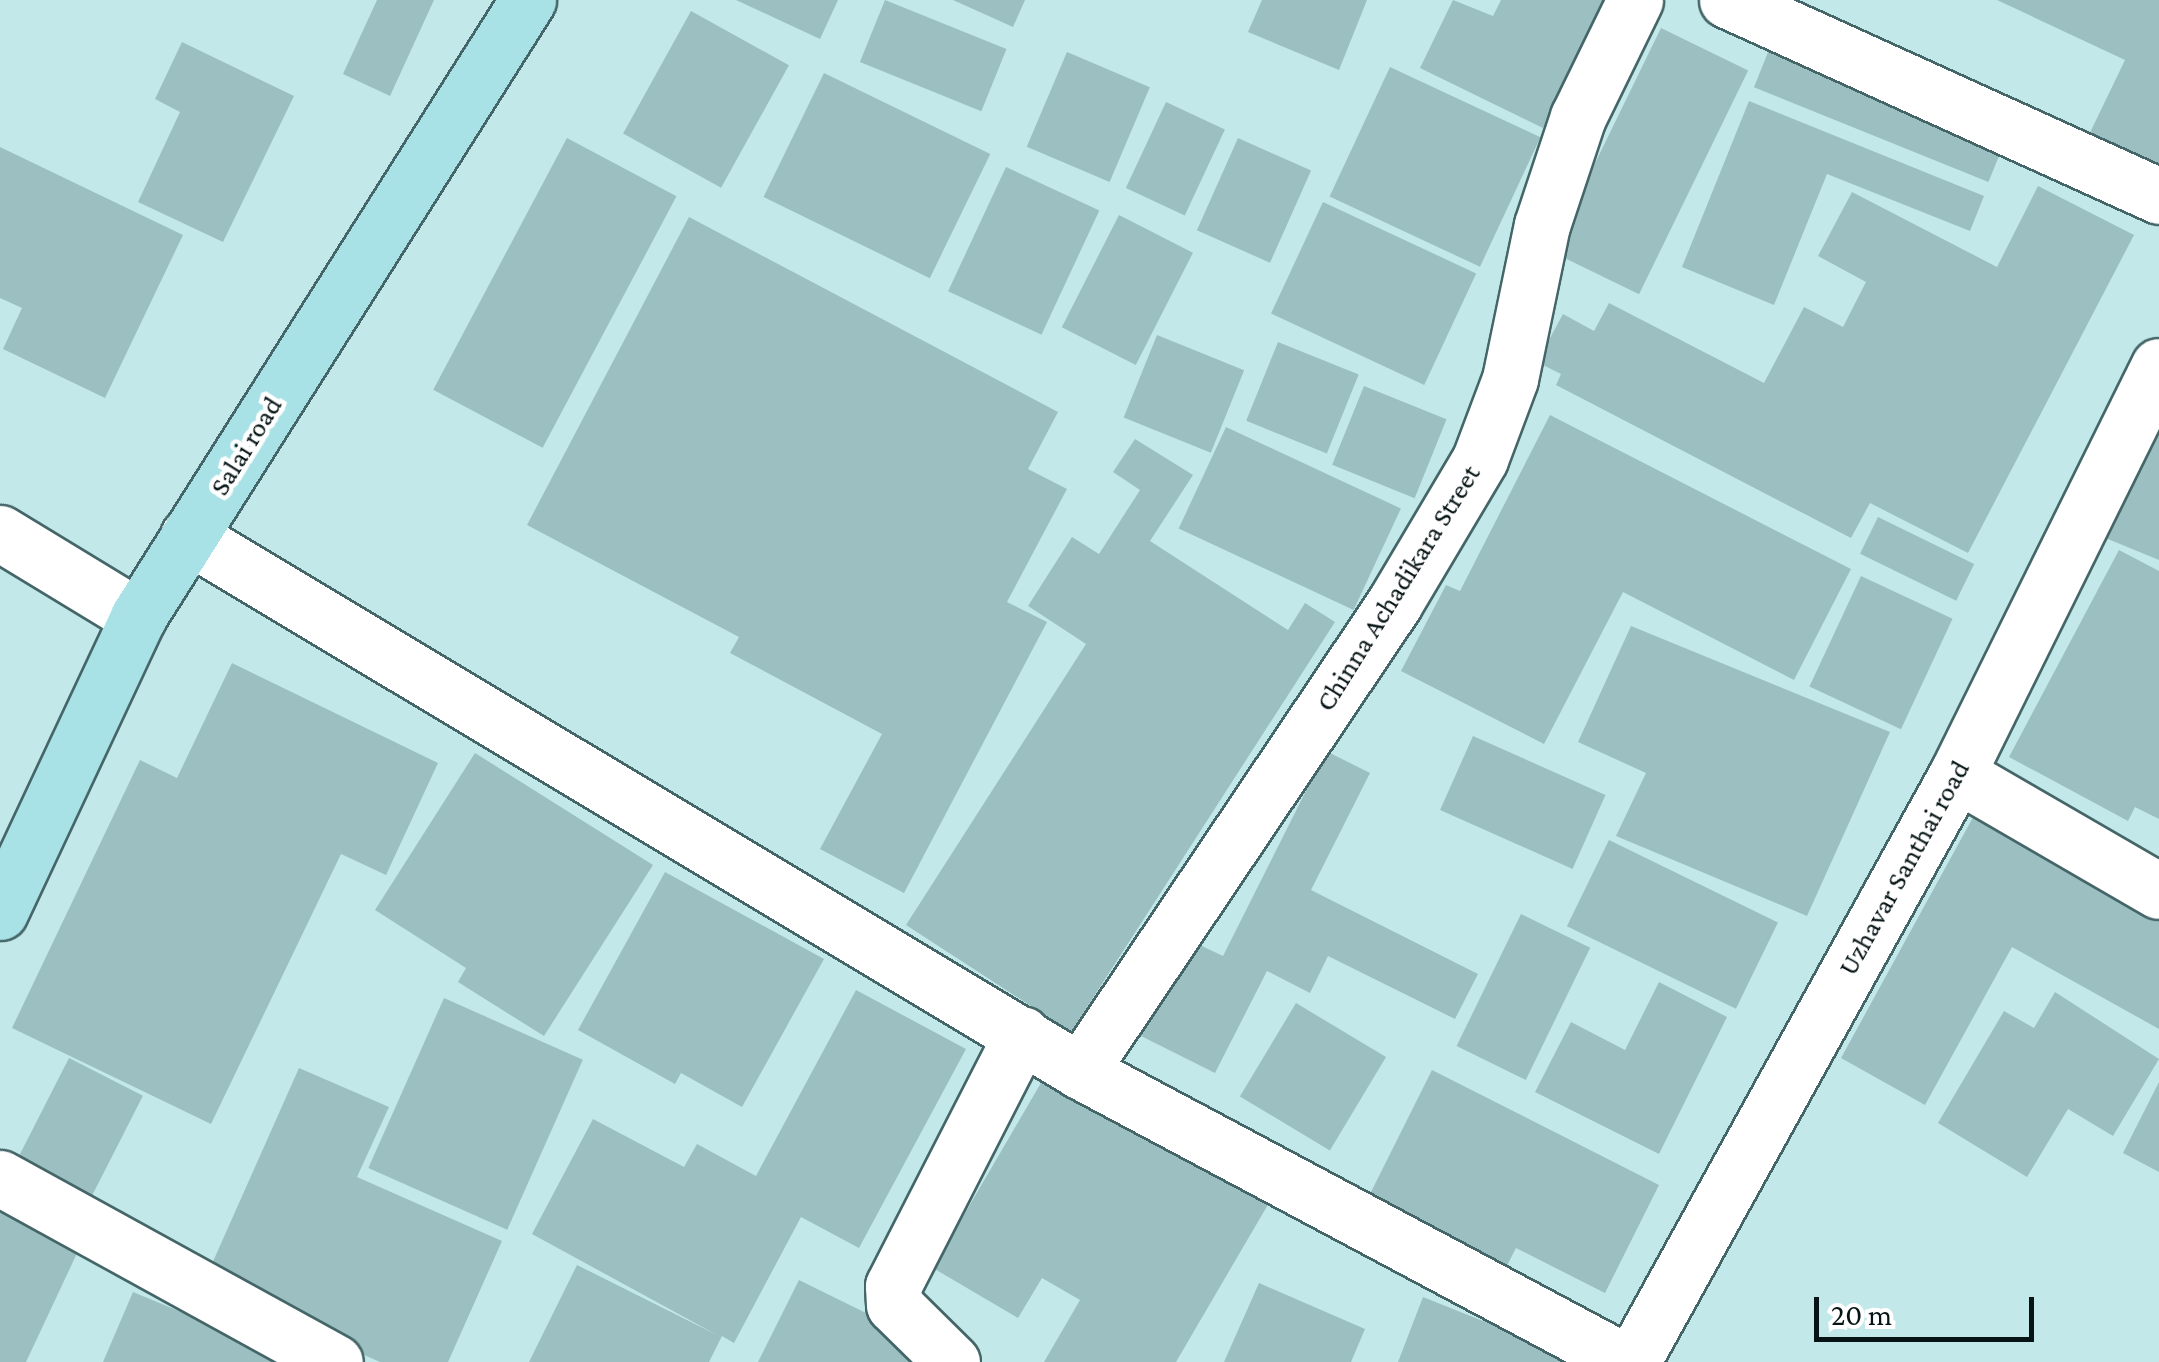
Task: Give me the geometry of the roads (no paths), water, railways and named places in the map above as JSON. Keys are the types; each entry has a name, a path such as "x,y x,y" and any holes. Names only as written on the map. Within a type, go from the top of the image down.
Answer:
{"main road":[{"name":"Salai road","path":"0,912 138,618 528,0"}],"street":[{"name":"Chinna Achadikara Street","path":"1080,1071 1394,604 1480,459 1510,380 1542,225 1578,118 1635,0"},
{"path":"1727,0 2159,196"},
{"name":"Uzhavar Santhai road","path":"1644,1357 1957,774 2159,366"},
{"path":"0,533 138,618"},
{"path":"188,536 1080,1071 1644,1357"},
{"path":"1957,774 2159,891"},
{"path":"952,1362 894,1305 894,1286 1022,1034"},
{"path":"0,1178 335,1362"}]}
